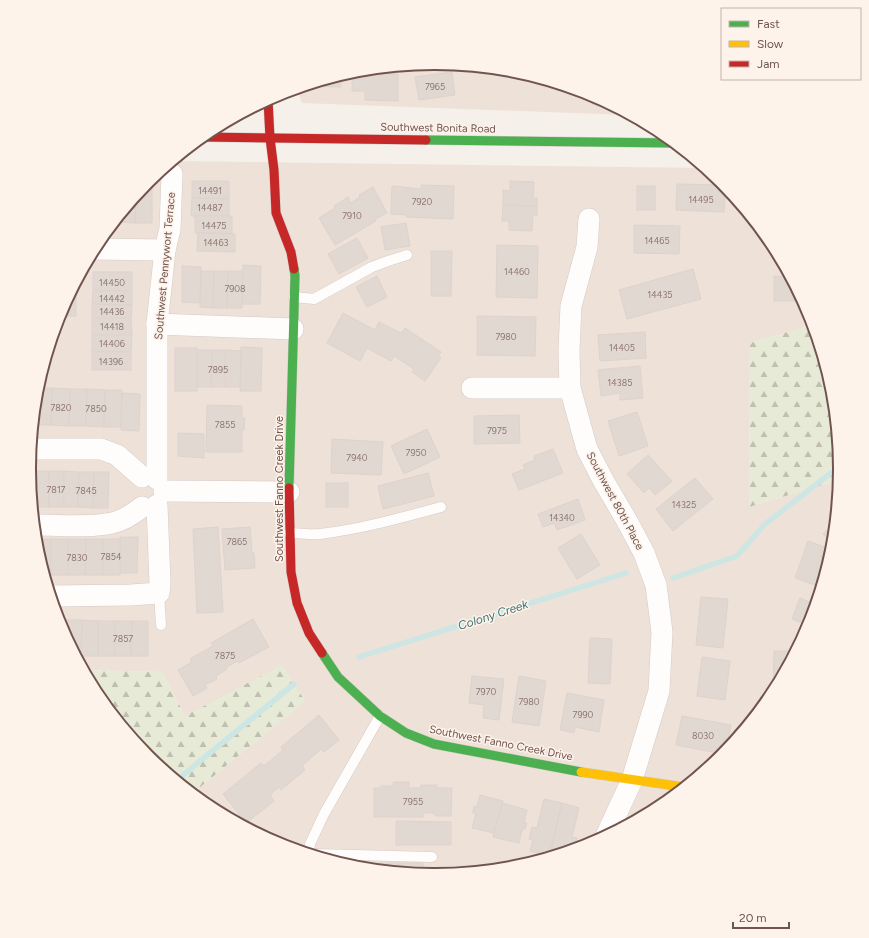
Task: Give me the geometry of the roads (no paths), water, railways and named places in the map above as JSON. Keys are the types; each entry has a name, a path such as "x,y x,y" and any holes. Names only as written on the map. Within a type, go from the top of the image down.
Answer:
{"street":[{"name":"Southwest Fanno Creek Drive","path":"268,107 276,212 291,252 295,276 289,533 291,572 297,603 309,633 338,677 380,716 406,733 434,744 632,780 676,786"},
{"name":"Southwest Bonita Road","path":"214,137 663,143"},
{"name":"Southwest Pennywort Terrace","path":"159,593 160,583 152,492 157,324 164,250 170,229 172,174"},
{"name":"Southwest 80th Place","path":"589,219 586,247 571,306 569,350 570,388 587,449 602,480 627,521 644,553 656,585 662,632 659,691 632,780 611,826"},
{"path":"102,249 164,250"},
{"path":"157,324 293,329"},
{"path":"472,388 570,388"},
{"path":"37,449 101,449 117,455 152,492"},
{"path":"40,525 88,526 113,523 124,519 152,492 289,492"},
{"path":"57,596 159,593"}],"lane":[{"path":"294,297 314,299 388,260 407,255"},
{"path":"289,533 319,534 351,529 383,523 441,507"},
{"path":"159,593 161,625"},
{"path":"310,847 324,814 380,716"},
{"path":"333,854 432,857"}],"waterway":[{"name":"Colony Creek","path":"673,578 737,556 765,524 833,471"},
{"name":"Colony Creek","path":"359,657 626,573"},
{"name":"Colony Creek","path":"181,776 294,684"}]}
